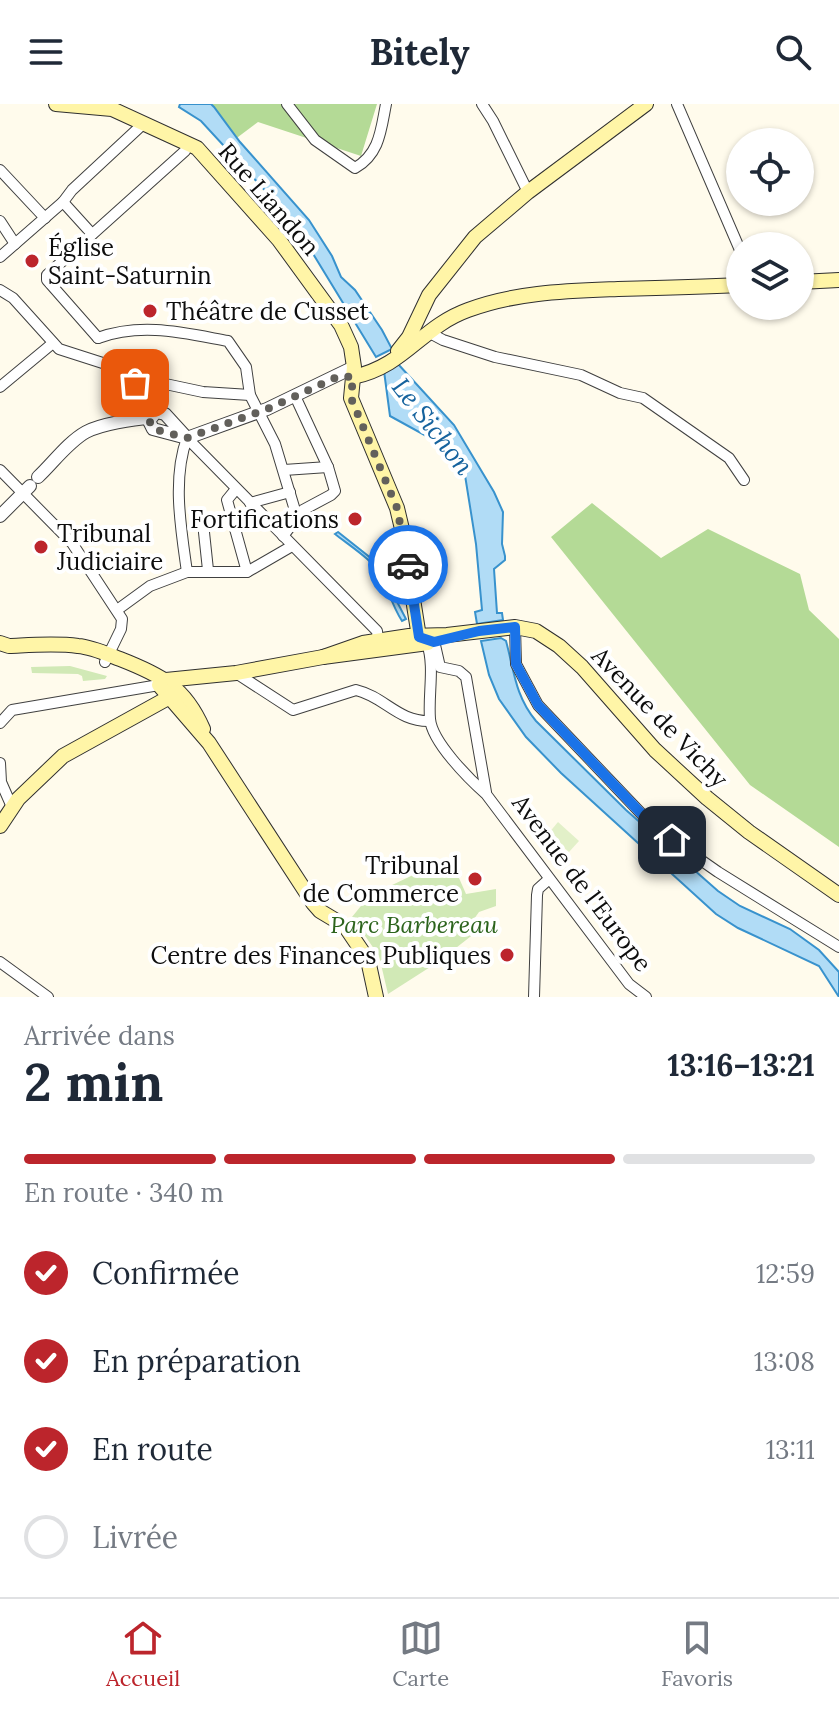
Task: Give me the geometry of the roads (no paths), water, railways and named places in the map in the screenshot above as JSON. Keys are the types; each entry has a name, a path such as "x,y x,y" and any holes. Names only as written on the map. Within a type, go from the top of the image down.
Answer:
{"main road":[{"name":"Rue Liandon","path":"56,104 112,109 197,148 279,240 341,325 351,347 351,398 397,508 431,640"},
{"path":"399,355 429,295 475,237 528,192 646,104"},
{"path":"814,281 839,280"},
{"path":"349,373 371,368 399,355 428,332 473,308 543,292 726,285"},
{"path":"424,308 428,332"},
{"name":"Avenue de Vichy","path":"0,826 12,807 63,756 121,725 169,688 323,657 363,643 379,646 409,636 431,640 509,627 536,631 559,646 678,773 749,832 839,895"},
{"path":"0,643 9,646 80,646 109,654 169,688 195,710 209,743"},
{"path":"0,654 109,654"},
{"path":"195,710 197,681"},
{"path":"169,688 209,743 313,903 320,911 345,926 368,960 376,997"}],"street":[{"path":"287,104 315,140 355,168 365,162 381,137 386,104"},
{"path":"482,104 528,192"},
{"path":"677,104 732,232"},
{"path":"0,257 63,202 143,124"},
{"path":"98,338 56,290 47,275 185,151 188,144"},
{"path":"0,170 45,218"},
{"path":"63,202 92,234"},
{"path":"0,221 15,244"},
{"path":"0,290 13,298 59,349 112,366 135,383 146,395 156,420"},
{"path":"98,338 117,331 144,328 228,341 246,367 250,395 275,444 297,517"},
{"path":"428,332 495,357 581,375 620,393 643,398 729,458 744,480"},
{"path":"91,359 98,338"},
{"path":"0,387 53,343"},
{"path":"0,366 10,378"},
{"path":"187,572 180,502 182,450 187,438 349,373"},
{"path":"135,383 142,379 203,392 250,395"},
{"path":"283,536 303,510 331,495 335,486 295,396"},
{"path":"0,516 83,434 116,424 156,420 187,438 377,631 379,646"},
{"path":"284,470 328,467"},
{"path":"0,470 31,485 117,610 123,624 109,654"},
{"path":"236,489 227,500 247,572"},
{"path":"250,503 290,492"},
{"path":"203,523 208,570"},
{"path":"117,610 150,586 187,572 247,572 292,546"},
{"path":"509,627 516,664 538,705 655,828 708,866 839,947"},
{"path":"236,673 293,710 356,690 409,720 430,721 436,667 431,640"},
{"name":"Avenue de l'Europe","path":"436,667 459,671 466,677 486,794"},
{"path":"0,723 12,710 169,688"},
{"name":"Avenue de l'Europe","path":"430,721 436,735 486,794 629,984 646,997"},
{"path":"0,763 1,782 12,807"},
{"path":"472,781 476,781 481,773"},
{"path":"534,997 537,895 538,889 548,880"},
{"path":"0,962 48,997"}],"water":[{"path":"180,104 211,104 214,107 240,142 309,220 332,256 341,277 355,290 392,349 376,357 304,239 282,209 201,121 179,107"},
{"name":"Le Sichon","path":"398,364 454,425 503,512 505,560 494,569 497,613 502,613 503,620 477,624 475,612 482,610 476,544 464,469 441,444 390,416 384,371"},
{"path":"338,532 377,563 406,619 402,621 399,616 379,572 362,554 335,534"},
{"path":"501,638 506,641 519,692 536,721 626,810 718,891 740,906 790,929 819,950 839,972 839,997 819,966 738,928 716,914 561,773 526,737 499,699 489,675 481,641"}],"place":[{"name":"Église Saint-Saturnin","path":"32,261"},
{"name":"Théâtre de Cusset","path":"150,311"},
{"name":"Fortifications","path":"355,519"},
{"name":"Tribunal Judiciaire","path":"41,547"},
{"name":"Tribunal de Commerce","path":"475,879"},
{"name":"Centre des Finances Publiques","path":"507,955"}],"park label":[{"name":"Parc Barbereau","path":"414,924"}]}
